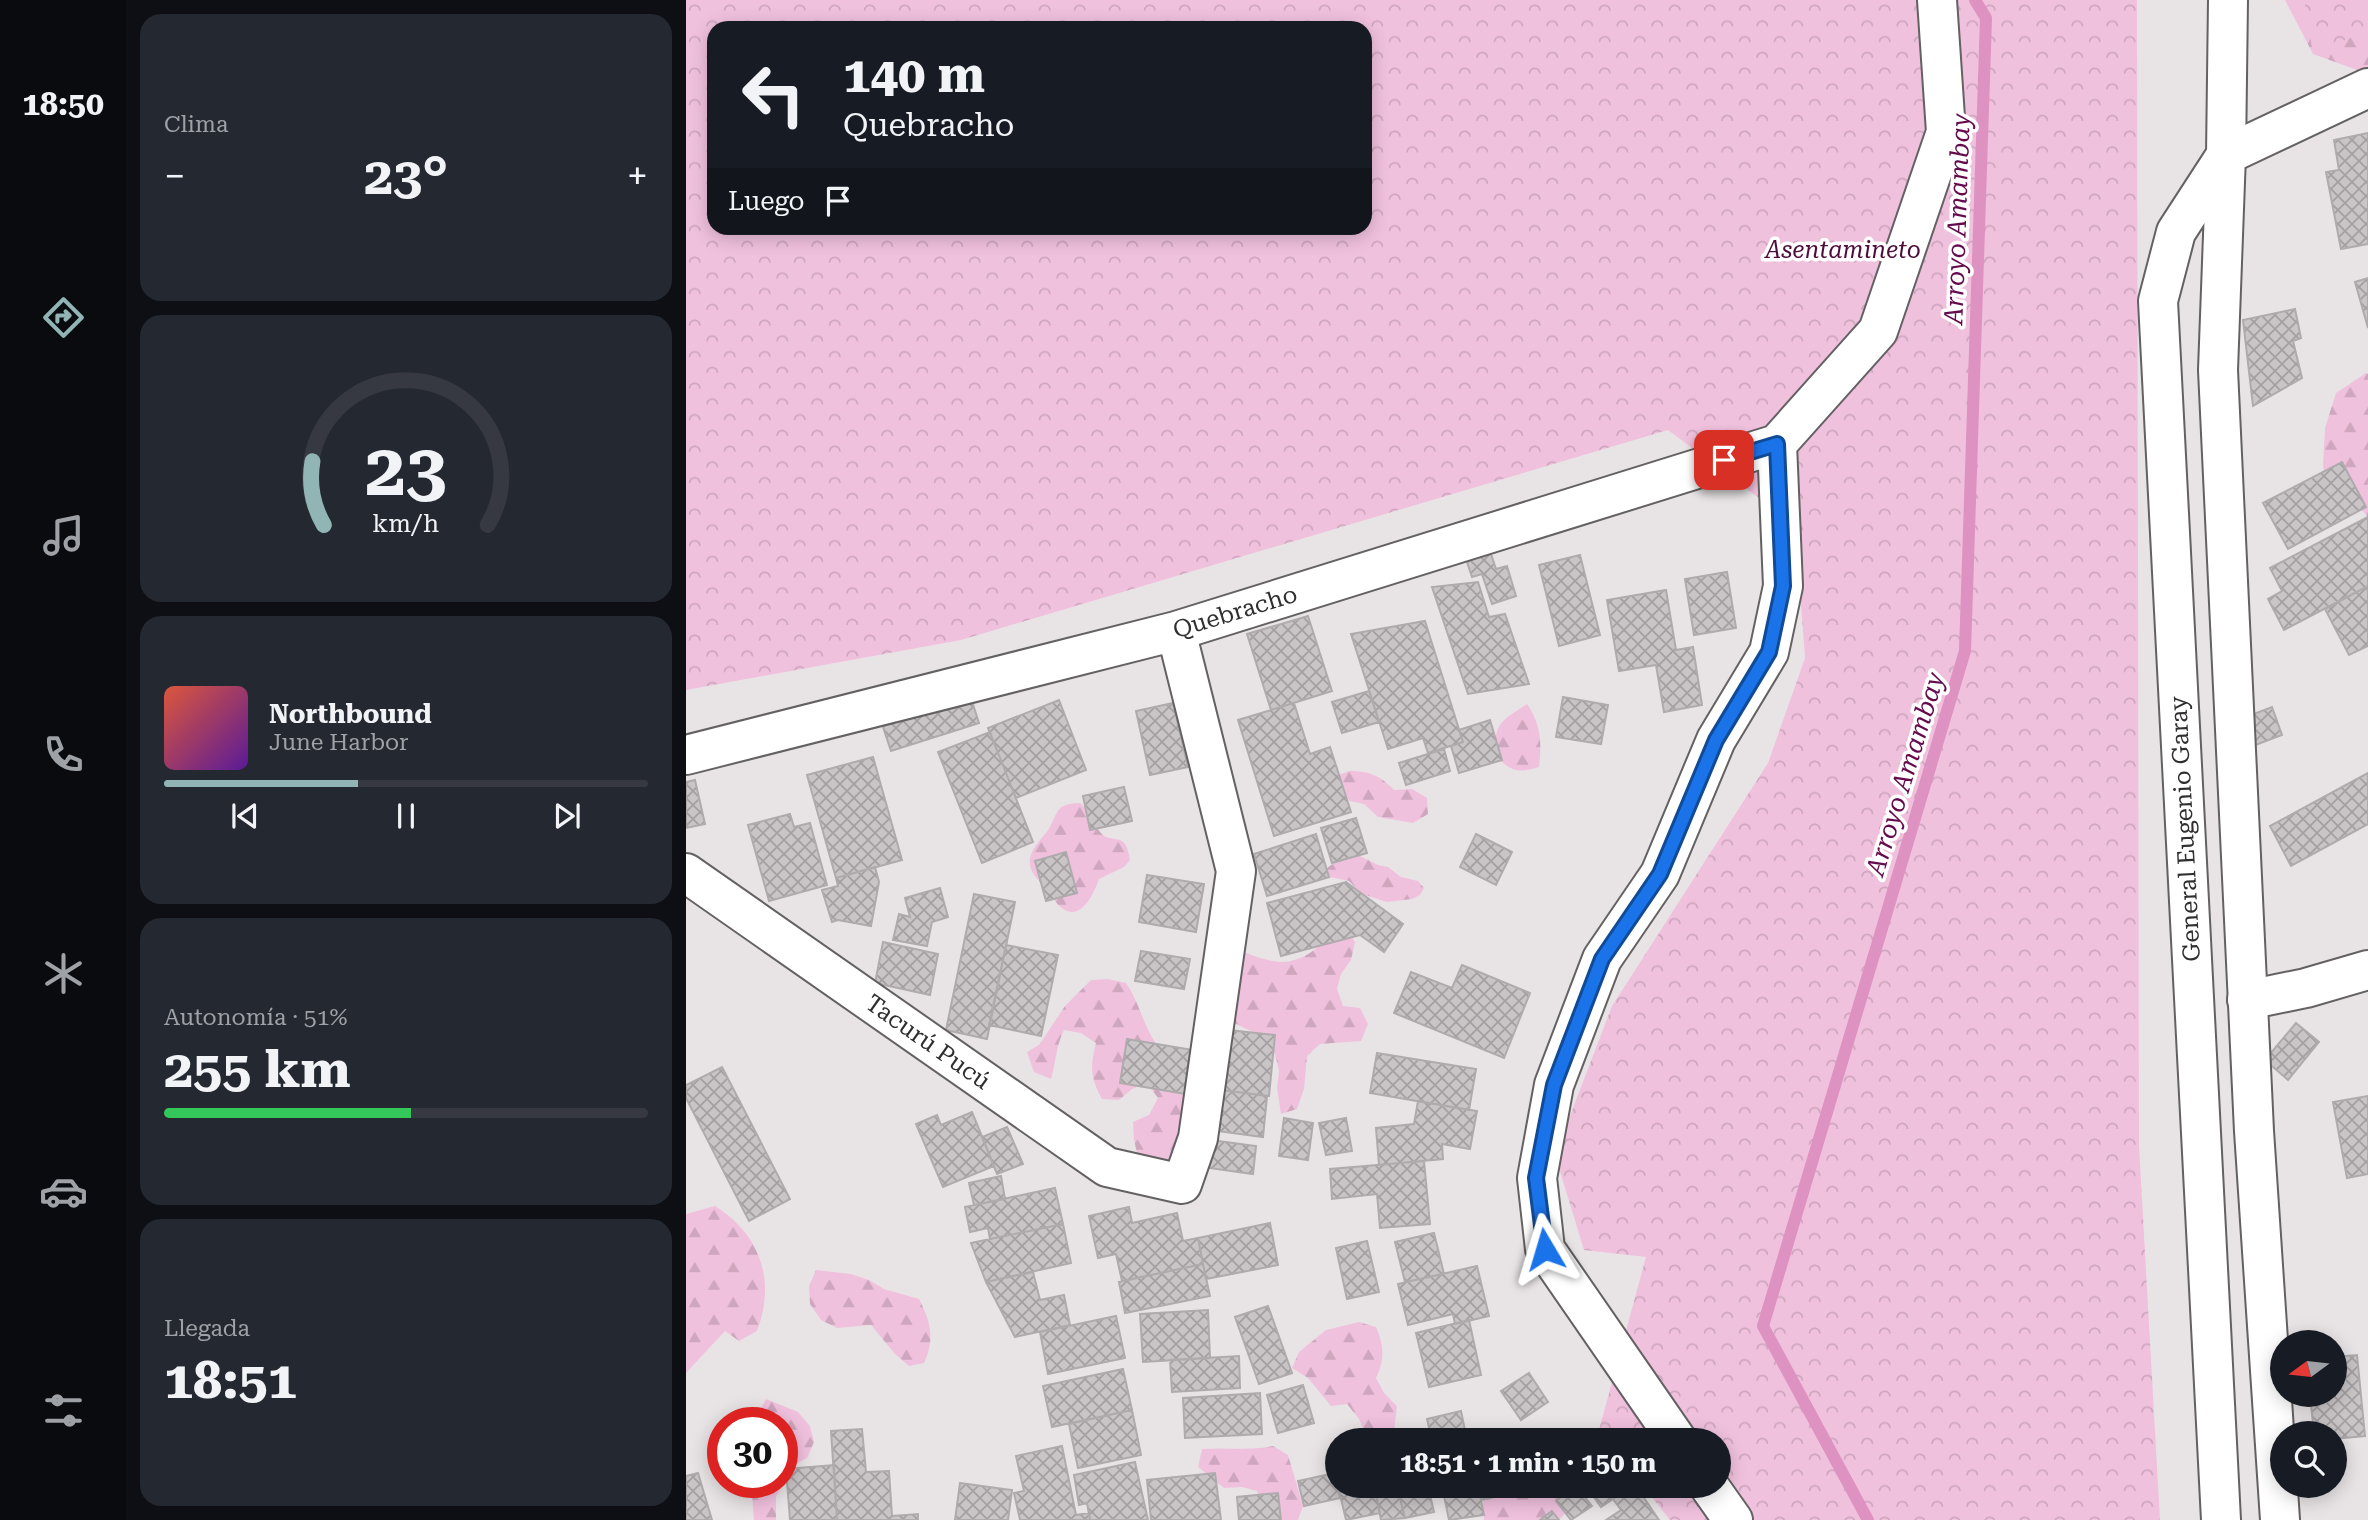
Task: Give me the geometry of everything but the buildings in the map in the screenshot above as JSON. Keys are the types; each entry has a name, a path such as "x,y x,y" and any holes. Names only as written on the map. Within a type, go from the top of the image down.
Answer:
{"street":[{"path":"1669,1428 1545,1249 1536,1178 1554,1085 1602,959 1660,874 1716,740 1769,652 1783,586 1777,444 1878,331 1947,132 1937,0"},
{"path":"2228,0 2226,155 2218,370 2247,1000 2280,1520"},
{"path":"2226,155 2368,88"},
{"name":"General Eugenio Garay","path":"2221,1520 2158,302 2176,232 2226,155"},
{"name":"Quebracho","path":"686,755 1176,631 1777,444"},
{"name":"Tacurú Pucú","path":"686,873 1107,1167 1182,1184 1198,1138 1236,871 1176,631"},
{"path":"2247,1000 2306,988 2368,970"},
{"path":"1717,1498 1732,1520"}],"green space":[{"name":"Asentamineto","path":"686,0 2137,0 2139,1146 2160,1520 1670,1520 1653,1498 1731,1498 1731,1428 1600,1428 1646,1257 1584,1250 1555,1155 1612,1006 1768,763 1805,658 1795,525 1668,430 961,640 686,690"},
{"path":"2285,0 2368,0 2368,74 2313,54"},
{"path":"2304,0 2368,0 2368,30 2313,54"},
{"path":"2366,373 2368,517 2363,511 2346,508 2326,482 2323,465 2325,428 2336,393"},
{"path":"1527,704 1538,726 1540,758 1539,767 1520,771 1510,768 1495,756 1496,736 1505,719"},
{"path":"1349,771 1374,775 1394,790 1412,789 1427,798 1428,814 1413,823 1378,817 1364,804 1350,801 1344,794 1339,775"},
{"path":"1080,803 1104,836 1121,840 1125,844 1130,860 1124,867 1099,879 1086,904 1070,912 1058,904 1036,877 1030,859 1057,812 1063,806"},
{"path":"1358,855 1388,867 1401,877 1418,881 1424,888 1420,895 1412,899 1387,902 1362,894 1349,881 1330,877 1326,869 1341,860"},
{"path":"1343,924 1355,942 1351,960 1341,974 1337,989 1343,1006 1360,1008 1368,1024 1361,1041 1320,1044 1307,1056 1304,1089 1297,1109 1281,1114 1277,1088 1279,1071 1275,1054 1263,1037 1232,1022 1237,950 1268,960 1291,961 1310,953"},
{"path":"1108,979 1126,983 1160,1049 1193,1069 1180,1139 1171,1158 1153,1163 1138,1157 1133,1122 1149,1115 1158,1098 1147,1083 1132,1089 1119,1100 1102,1099 1092,1072 1096,1043 1081,1033 1064,1030 1051,1079 1034,1072 1027,1052 1039,1045 1065,1006 1091,980"},
{"path":"715,1206 744,1231 754,1245 764,1277 763,1312 757,1331 739,1341 725,1331 686,1373 686,1214"},
{"path":"816,1270 851,1274 884,1289 919,1299 930,1331 930,1346 924,1363 909,1366 895,1354 871,1325 837,1328 821,1320 810,1304 809,1286"},
{"path":"1359,1322 1376,1327 1381,1340 1382,1359 1376,1378 1384,1393 1397,1406 1394,1428 1363,1428 1347,1404 1331,1406 1308,1378 1292,1368 1299,1352 1326,1330"},
{"path":"766,1399 786,1407 762,1407"},
{"path":"798,1412 810,1426 814,1442 807,1458 798,1463"},
{"path":"1273,1446 1288,1455 1303,1506 1298,1520 1264,1520 1263,1506 1257,1491 1242,1487 1224,1488 1198,1467 1202,1449"},
{"path":"752,1498 776,1498 776,1520 754,1520"},
{"path":"1483,1498 1574,1498 1559,1520 1484,1520"}],"waterway":[{"name":"Arroyo Amambay","path":"1868,1520 1763,1326 1965,651 1986,18 1975,0"}],"route":[{"path":"1545,1249 1536,1178 1554,1085 1602,959 1660,874 1716,740 1769,652 1783,586 1777,444 1724,460"}]}
